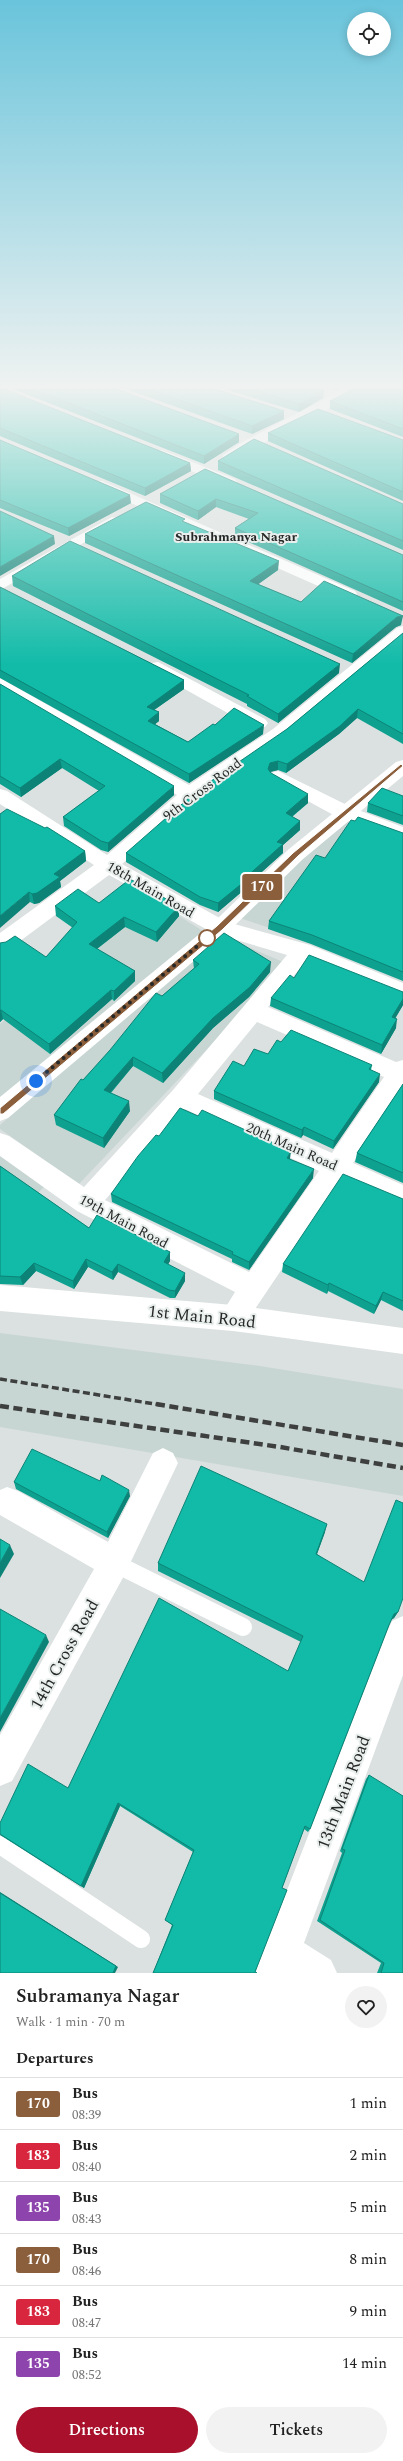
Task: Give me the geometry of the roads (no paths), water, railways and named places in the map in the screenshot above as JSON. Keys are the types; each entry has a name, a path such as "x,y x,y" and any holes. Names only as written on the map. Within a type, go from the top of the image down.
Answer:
{"street":[{"path":"94,481 360,600"},
{"path":"229,481 240,486"},
{"path":"5,589 62,541 127,513 158,496"},
{"path":"62,541 90,554"},
{"name":"9th Cross Road","path":"0,944 108,865 190,794 279,732 347,669 401,622"},
{"path":"146,661 201,689 238,712 279,732"},
{"path":"0,683 190,794"},
{"path":"0,1111 220,928 296,854 403,766"},
{"path":"278,777 346,813 403,834"},
{"name":"18th Main Road","path":"3,801 108,865 220,928 302,951 403,992"},
{"path":"86,1203 181,1097 302,951"},
{"path":"233,1318 402,1073 254,1010"},
{"name":"20th Main Road","path":"181,1097 403,1197"},
{"name":"19th Main Road","path":"0,1143 86,1203 254,1288"},
{"name":"1st Main Road","path":"0,1298 233,1318 403,1341"},
{"name":"14th Cross Road","path":"0,1769 120,1551 163,1463"},
{"path":"7,1502 120,1551"},
{"name":"13th Main Road","path":"278,1962 403,1632"},
{"path":"278,1962 318,1973"}],"lane":[{"path":"120,1551 243,1627"},
{"path":"0,1845 141,1939"}],"railway":[{"path":"0,1379 161,1405"},
{"path":"156,1404 403,1445"},
{"path":"0,1406 280,1447 403,1468"}],"district":[{"name":"Subrahmanya Nagar","path":"236,536"}]}
